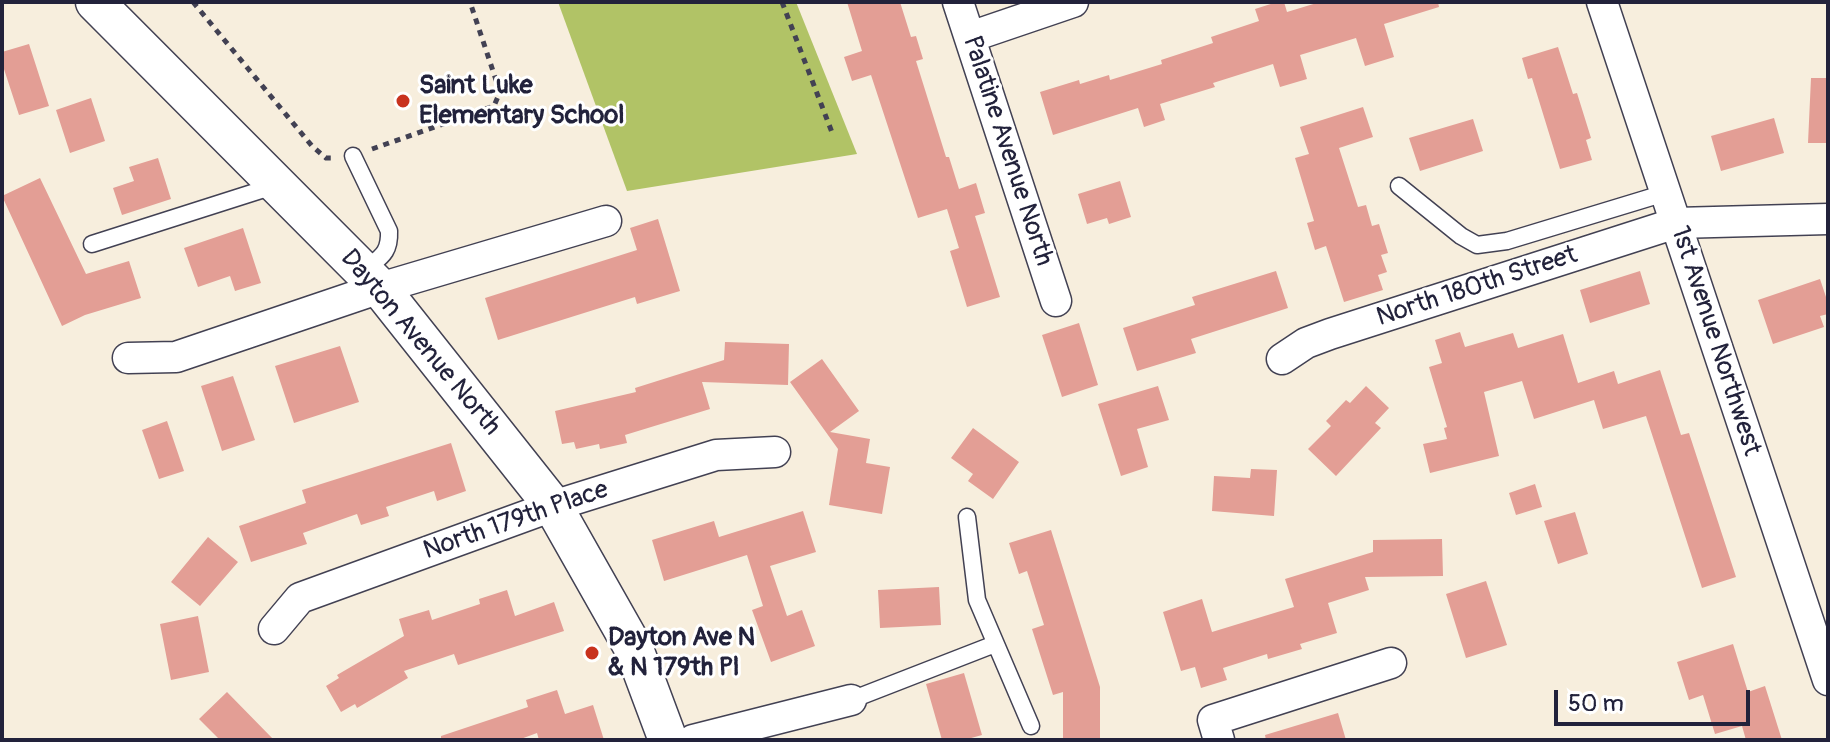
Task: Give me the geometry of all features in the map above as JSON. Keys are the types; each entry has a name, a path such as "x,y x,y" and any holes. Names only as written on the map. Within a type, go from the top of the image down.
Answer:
{"street":[{"name":"Dayton Avenue North","path":"95,2 372,280 553,506 634,649 668,740"},
{"name":"Palatine Avenue North","path":"958,2 1056,301"},
{"path":"970,37 1073,2"},
{"name":"1st Avenue Northwest","path":"1602,2 1828,680"},
{"name":"North 180th Street","path":"1282,359 1306,343 1330,334 1676,223 1828,219"},
{"path":"128,358 176,357 372,280 606,221"},
{"name":"North 179th Place","path":"274,629 300,598 553,506 716,455 775,452"},
{"path":"1216,730 1391,663"},
{"path":"693,740 851,700"}],"lane":[{"path":"353,156 389,231 389,244 372,280"},
{"path":"92,244 279,185"},
{"path":"1399,186 1461,236 1477,245 1507,241 1665,193"},
{"path":"967,517 977,600 1031,726"},
{"path":"851,700 995,644"}],"path":[{"path":"193,2 312,146 326,158 353,156 494,106 500,92 470,2"},
{"path":"782,2 833,135"}],"green space":[{"path":"558,2 796,2 857,154 627,191"}],"building":[{"path":"847,2 900,2 911,37 916,36 923,59 916,61 959,189 976,183 985,213 975,216 1000,297 967,307 950,251 959,248 947,209 918,218 871,75 852,81 844,57 862,51"},
{"path":"1284,2 1287,12 1320,2 1438,2 1439,7 1384,24 1394,57 1365,66 1356,38 1300,55 1307,79 1280,87 1273,64 1160,104 1165,120 1144,127 1138,108 1053,135 1040,92 1079,80 1080,84 1109,75 1110,80 1162,64 1161,60 1213,43 1211,37 1259,21 1255,9"},
{"path":"29,44 49,106 19,115 2,63 2,52"},
{"path":"1558,47 1591,138 1586,140 1592,160 1560,169 1532,78 1528,79 1522,58"},
{"path":"1811,78 1828,78 1828,143 1808,143"},
{"path":"91,98 105,141 70,153 56,110"},
{"path":"1363,107 1373,137 1339,148 1358,207 1366,205 1372,226 1379,224 1388,253 1381,255 1387,272 1378,275 1383,290 1344,302 1326,246 1315,250 1307,223 1314,221 1295,158 1309,154 1300,127"},
{"path":"1774,118 1784,153 1721,171 1711,136"},
{"path":"1473,119 1483,151 1420,171 1409,138"},
{"path":"158,158 171,199 122,215 113,188 134,181 129,167"},
{"path":"40,178 86,274 129,261 141,298 85,315 62,326 2,196"},
{"path":"1120,181 1131,217 1109,224 1107,218 1087,224 1078,194"},
{"path":"658,219 680,291 637,304 635,297 498,340 485,298 637,250 630,228"},
{"path":"243,228 261,283 235,291 230,276 198,287 184,248"},
{"path":"1276,271 1288,308 1191,339 1196,353 1137,371 1123,328 1195,305 1192,297"},
{"path":"1640,271 1650,304 1590,323 1580,290"},
{"path":"1820,279 1828,303 1828,314 1820,316 1824,327 1773,344 1758,300"},
{"path":"1079,323 1098,385 1062,397 1042,335"},
{"path":"1460,332 1465,347 1513,333 1518,348 1563,334 1578,383 1614,371 1618,384 1660,370 1681,435 1689,433 1736,577 1702,588 1646,416 1603,429 1594,400 1534,419 1522,381 1484,392 1499,456 1430,473 1423,444 1447,439 1444,428 1447,427 1429,367 1442,363 1435,340"},
{"path":"725,342 789,344 788,385 702,382 710,409 625,435 627,443 600,449 599,444 576,449 574,442 562,444 555,411 636,392 635,388 724,360"},
{"path":"340,346 359,402 294,423 275,366"},
{"path":"822,359 859,411 830,432 870,439 866,463 890,467 882,514 829,505 838,449 790,382"},
{"path":"233,376 255,440 222,451 201,386"},
{"path":"1158,386 1169,420 1137,429 1148,467 1121,476 1098,404"},
{"path":"1366,386 1389,408 1375,423 1381,428 1336,476 1308,449 1331,426 1326,421 1346,400 1350,403"},
{"path":"167,421 184,471 159,479 142,430"},
{"path":"973,428 1019,462 993,499 968,481 973,474 951,458"},
{"path":"451,443 466,491 437,501 434,491 386,507 389,516 361,525 357,514 303,533 307,544 251,562 239,526 306,503 302,490"},
{"path":"1251,469 1277,470 1274,516 1212,511 1214,476 1250,478"},
{"path":"1535,484 1542,507 1516,515 1509,493"},
{"path":"803,511 816,552 770,566 787,616 802,610 815,646 771,662 752,610 763,606 747,555 664,581 652,540 714,521 719,537"},
{"path":"1575,512 1588,554 1558,564 1544,521"},
{"path":"1051,530 1100,687 1100,740 1063,740 1063,692 1053,695 1032,629 1044,625 1027,571 1019,574 1009,543"},
{"path":"208,537 238,562 200,606 171,582"},
{"path":"1442,539 1443,576 1365,577 1369,590 1328,603 1337,633 1300,644 1302,649 1268,659 1267,654 1223,668 1227,680 1201,688 1195,667 1181,671 1163,612 1202,599 1212,632 1294,607 1285,579 1373,552 1373,540"},
{"path":"1486,581 1507,645 1466,658 1446,594"},
{"path":"939,587 941,625 880,628 878,590"},
{"path":"507,590 515,616 554,602 564,631 458,665 454,654 404,671 408,678 357,708 355,704 341,712 326,686 339,678 337,675 404,636 399,619 429,610 432,620 480,604 479,599"},
{"path":"198,616 209,672 171,680 160,624"},
{"path":"1733,644 1748,692 1765,686 1782,740 1746,740 1742,726 1715,734 1703,695 1689,700 1677,662"},
{"path":"964,673 982,735 964,740 942,740 926,684"},
{"path":"557,690 565,714 593,705 604,740 539,740 537,733 518,740 441,740 441,736 528,707 526,700"},
{"path":"227,692 274,740 220,740 199,719"},
{"path":"1338,713 1346,740 1266,740 1265,735"}],"place":[{"name":"Saint Luke Elementary School","path":"403,101"},
{"name":"Dayton Ave N & N 179th Pl","path":"592,653"}]}
